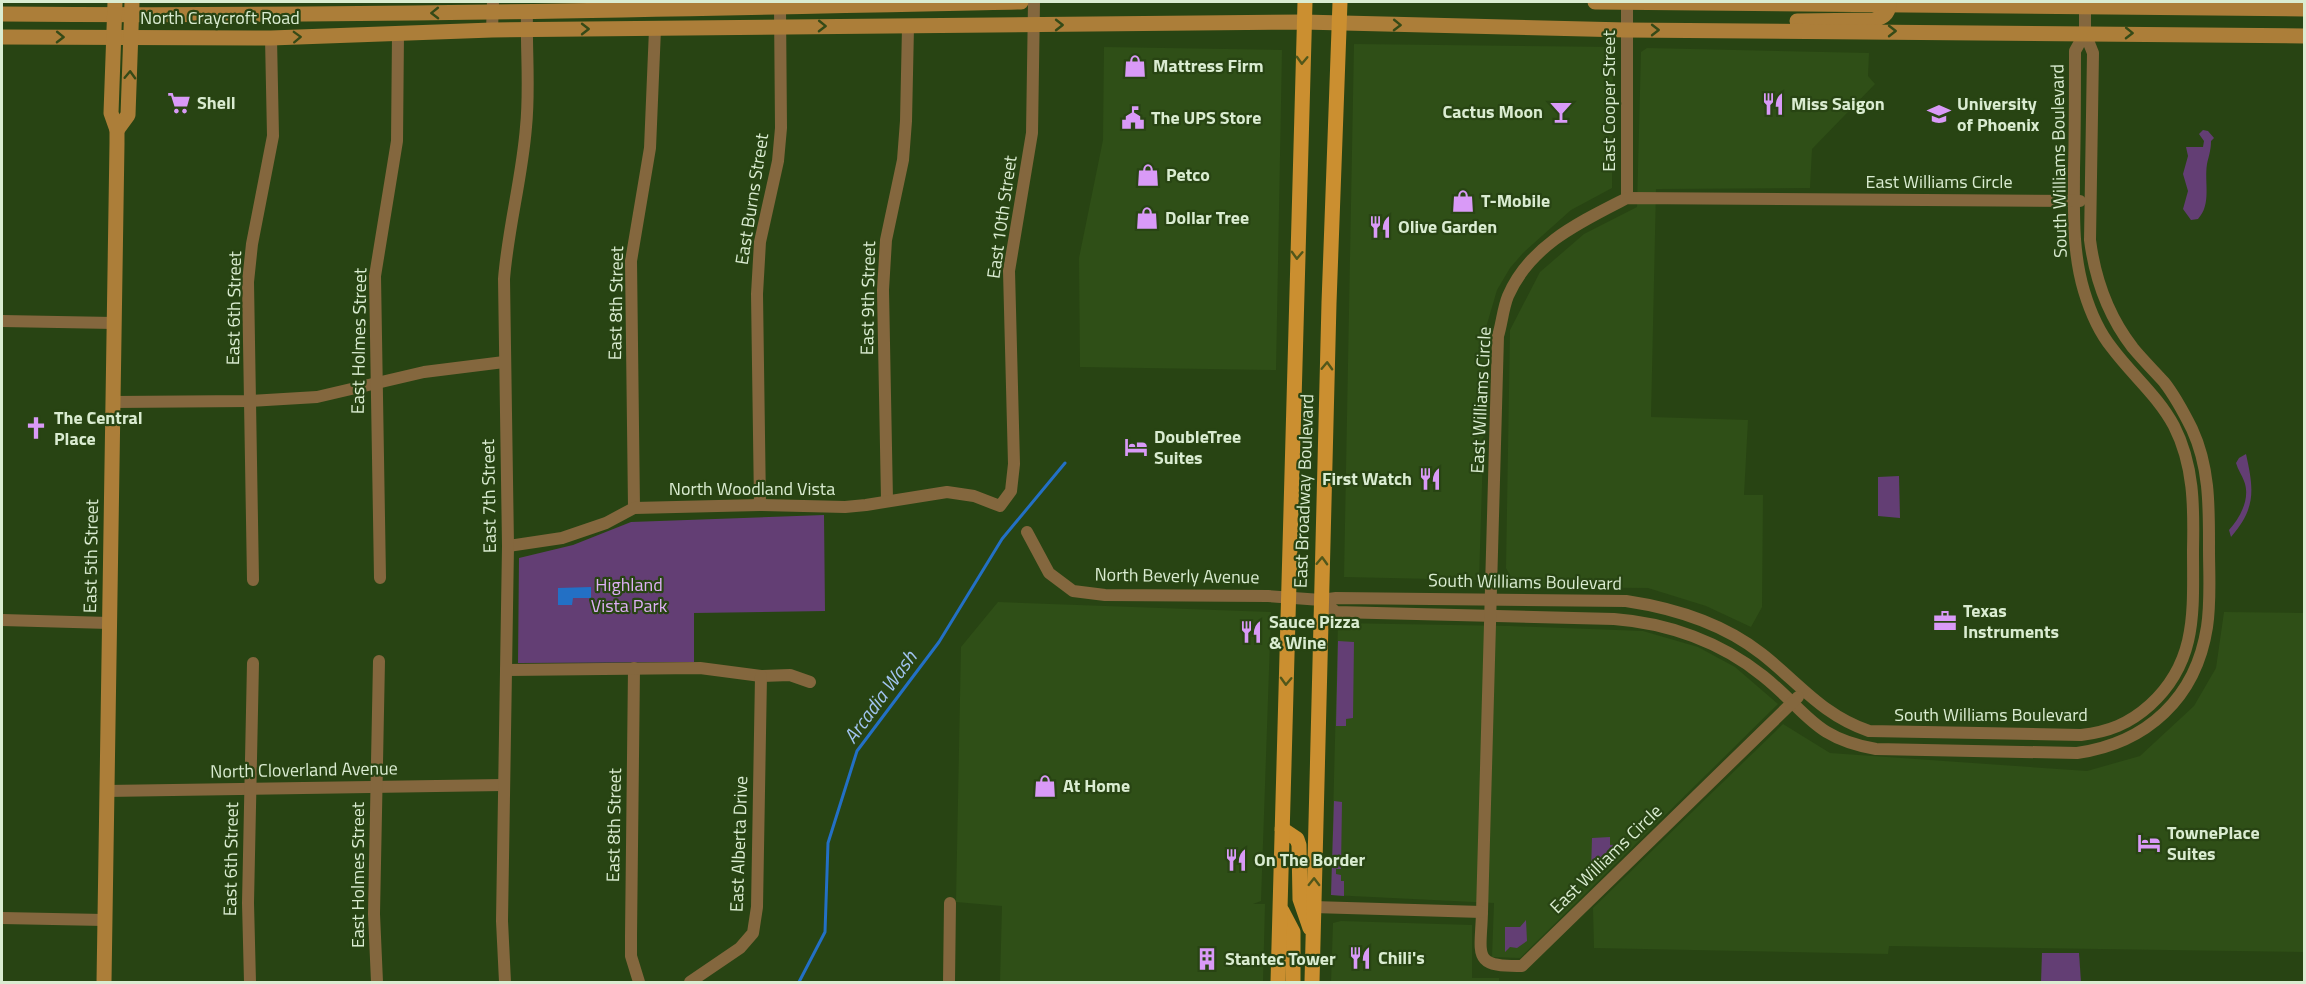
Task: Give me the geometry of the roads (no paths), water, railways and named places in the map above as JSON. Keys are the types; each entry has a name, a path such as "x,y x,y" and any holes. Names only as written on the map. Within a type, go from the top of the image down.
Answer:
{"main road":[{"name":"North Craycroft Road","path":"2,14 115,8 301,15 493,7 527,11 634,6 780,7 800,4 1021,2"},
{"name":"East Broadway Boulevard","path":"1278,982 1305,2"},
{"name":"East Broadway Boulevard","path":"1312,982 1321,600 1340,2"},
{"path":"1595,2 2085,4 2304,9"},
{"path":"1775,31 1797,21 1874,20 1889,11 1889,5"},
{"name":"East 5th Street","path":"104,982 117,130 111,112 115,8"},
{"name":"East 5th Street","path":"117,130 128,115 131,8"},
{"name":"North Craycroft Road","path":"2,37 272,38 492,30 1303,22 1626,30 2304,36"},
{"path":"1282,829 1297,839 1299,845 1300,898 1313,936"},
{"path":"1280,908 1293,932 1293,982"}],"street":[{"name":"East 10th Street","path":"1000,506 1011,491 1014,464 1009,271 1032,133 1035,2"},
{"name":"East Cooper Street","path":"1627,3 1627,198"},
{"path":"799,26 800,4"},
{"path":"2085,4 2085,33"},
{"path":"492,30 493,7"},
{"name":"East Burns Street","path":"760,505 757,294 760,242 778,160 781,128 780,7"},
{"name":"East 7th Street","path":"505,982 502,921 508,546 504,279 507,241 527,124 527,11"},
{"name":"East 9th Street","path":"887,500 883,290 886,240 903,160 908,27"},
{"name":"East 8th Street","path":"634,508 631,261 650,148 655,29"},
{"name":"South Williams Boulevard","path":"1321,600 1336,598 1626,601 1689,616 1742,640 1761,653 1836,718 1869,731 2081,735 2112,729 2139,715 2170,684 2180,669 2188,646 2193,614 2191,478 2174,427 2153,393 2112,348 2093,314 2077,262 2074,235 2075,48 2085,33"},
{"name":"South Williams Boulevard","path":"1321,600 1336,612 1614,619 1675,630 1719,647 1740,660 1762,675 1807,719 1835,738 1876,749 2077,753 2109,747 2139,733 2163,715 2186,685 2202,650 2209,612 2207,476 2193,430 2179,404 2165,383 2129,342 2104,296 2094,270 2091,251 2090,201 2093,53 2085,33"},
{"name":"East Holmes Street","path":"380,578 375,385 375,276 397,141 398,34"},
{"name":"East 6th Street","path":"253,580 248,282 252,244 273,136 272,38"},
{"name":"East Williams Circle","path":"1803,691 1522,966 1495,966 1487,963 1482,952 1482,912 1498,336 1508,296 1526,264 1568,228 1627,198 2090,201"},
{"path":"2,321 114,323"},
{"path":"113,402 251,401 317,397 424,372 504,362"},
{"name":"North Woodland Vista","path":"508,546 562,538 606,523 634,508 760,505 845,507 947,492 974,496 1000,506"},
{"name":"North Beverly Avenue","path":"1027,532 1049,573 1073,591 1105,595 1287,597 1321,600"},
{"path":"2,620 109,623"},
{"name":"East Holmes Street","path":"377,982 374,914 379,661"},
{"name":"East 6th Street","path":"250,982 250,789 253,663"},
{"name":"East 8th Street","path":"634,668 631,956 639,982"},
{"path":"506,670 705,668 762,676 790,675 810,682"},
{"name":"East Alberta Drive","path":"690,982 740,948 753,933 758,907 762,676"},
{"name":"North Cloverland Avenue","path":"106,791 503,785"},
{"path":"949,982 950,903"},
{"path":"1314,907 1482,912"},
{"path":"2,918 105,920"}],"water":[{"path":"591,587 591,598 573,598 572,605 558,605 558,588"}],"waterway":[{"name":"Arcadia Wash","path":"799,982 825,932 828,843 857,751 939,642 1002,539 1065,463"}],"place":[{"name":"Mattress Firm","path":"1135,66"},
{"name":"Shell","path":"179,103"},
{"name":"Miss Saigon","path":"1773,104"},
{"name":"Cactus Moon","path":"1561,112"},
{"name":"University of Phoenix","path":"1939,114"},
{"name":"The UPS Store","path":"1133,118"},
{"name":"Petco","path":"1148,175"},
{"name":"T-Mobile","path":"1463,201"},
{"name":"Dollar Tree","path":"1147,218"},
{"name":"Olive Garden","path":"1380,227"},
{"name":"The Central Place","path":"36,428"},
{"name":"DoubleTree Suites","path":"1136,447"},
{"name":"First Watch","path":"1430,479"},
{"name":"Texas Instruments","path":"1945,621"},
{"name":"Sauce Pizza & Wine","path":"1251,632"},
{"name":"At Home","path":"1045,786"},
{"name":"TownePlace Suites","path":"2149,843"},
{"name":"On The Border","path":"1236,860"},
{"name":"Chili's","path":"1360,958"},
{"name":"Stantec Tower","path":"1207,959"}],"park label":[{"name":"Highland Vista Park","path":"629,595"}]}
